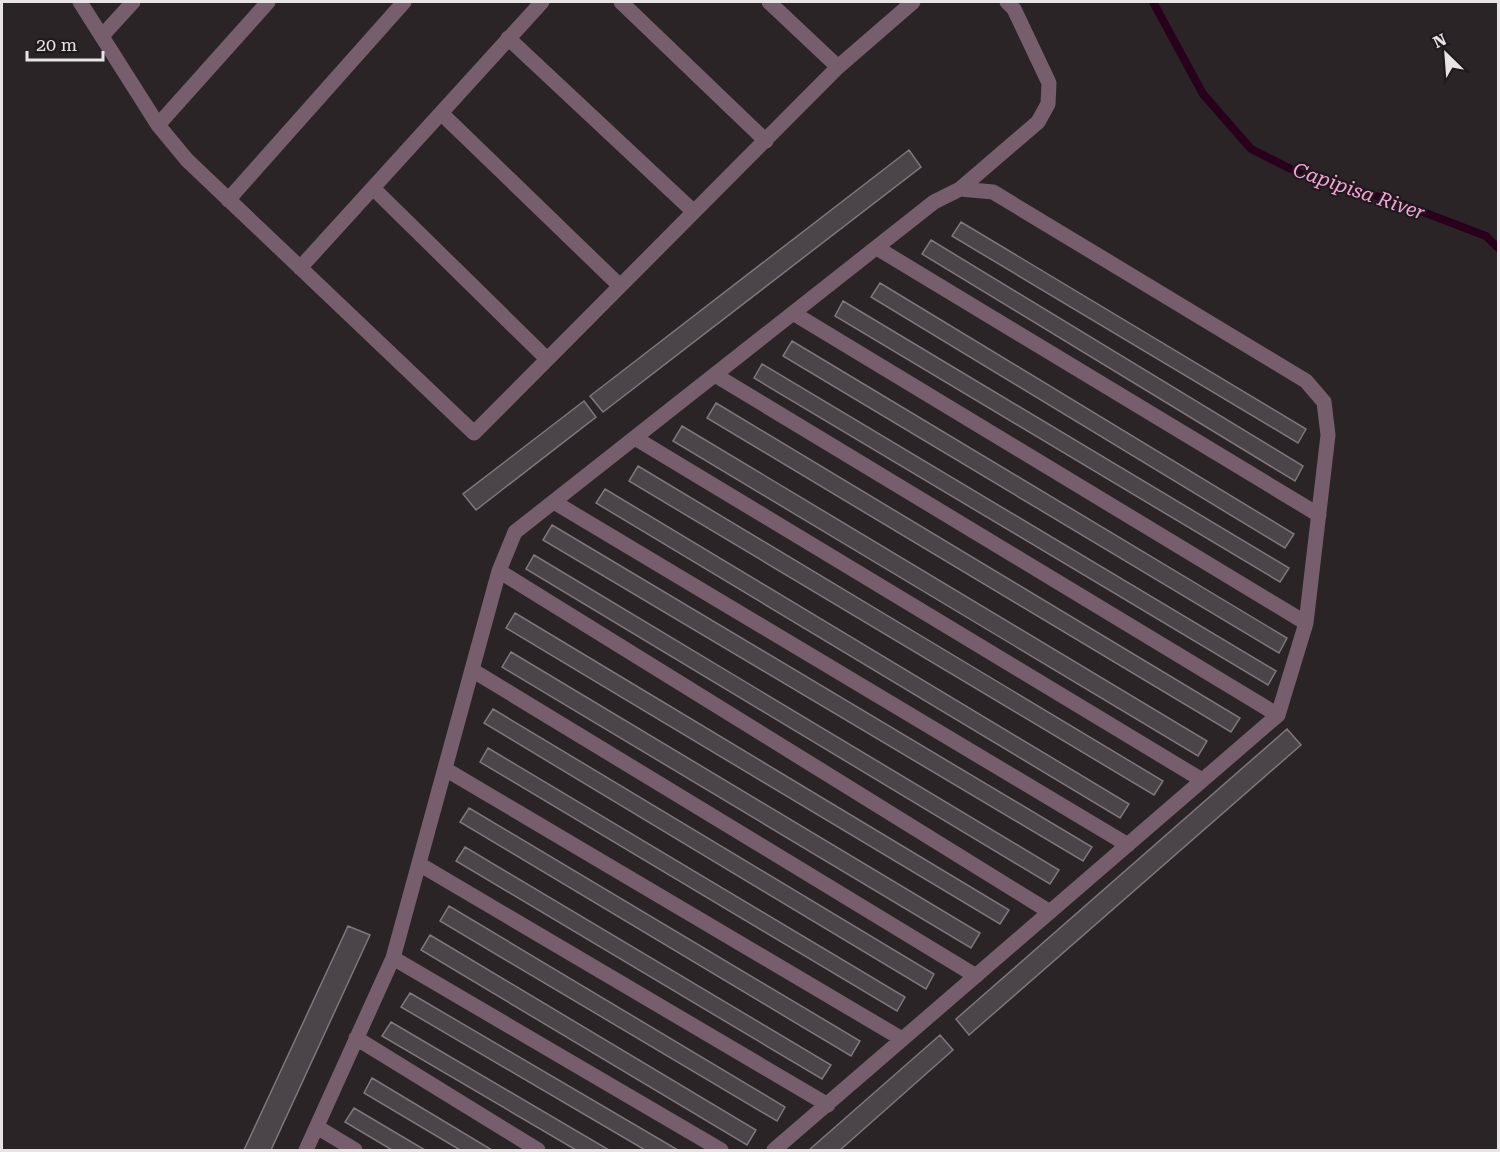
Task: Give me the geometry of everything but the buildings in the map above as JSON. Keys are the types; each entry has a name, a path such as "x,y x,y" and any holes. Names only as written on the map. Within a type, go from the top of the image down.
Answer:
{"street":[{"path":"80,2 158,125 186,160 474,433 838,67 913,2"},
{"path":"102,36 133,2"},
{"path":"158,125 268,2"},
{"path":"228,200 404,2"},
{"path":"300,268 542,2"},
{"path":"621,2 766,141"},
{"path":"769,2 838,67"},
{"path":"306,1150 393,958 499,571 515,532 934,202 960,189 1038,122 1048,104 1049,82 1014,9 1007,2"},
{"path":"508,38 694,212"},
{"path":"441,113 620,286"},
{"path":"373,188 548,359"},
{"path":"774,1150 1278,715 1306,623 1328,435 1324,402 1306,381 993,192 960,189"},
{"path":"876,248 1319,515"},
{"path":"793,313 1306,623"},
{"path":"716,375 1278,715"},
{"path":"635,438 1202,780"},
{"path":"554,502 1128,845"},
{"path":"499,571 1050,912"},
{"path":"472,670 976,976"},
{"path":"445,769 902,1040"},
{"path":"419,864 828,1105"},
{"path":"393,958 721,1150"},
{"path":"356,1038 538,1150"},
{"path":"317,1127 355,1150"}],"waterway":[{"name":"Capipisa River","path":"1153,2 1203,94 1251,149 1303,175 1394,201 1486,236 1498,248"}]}
